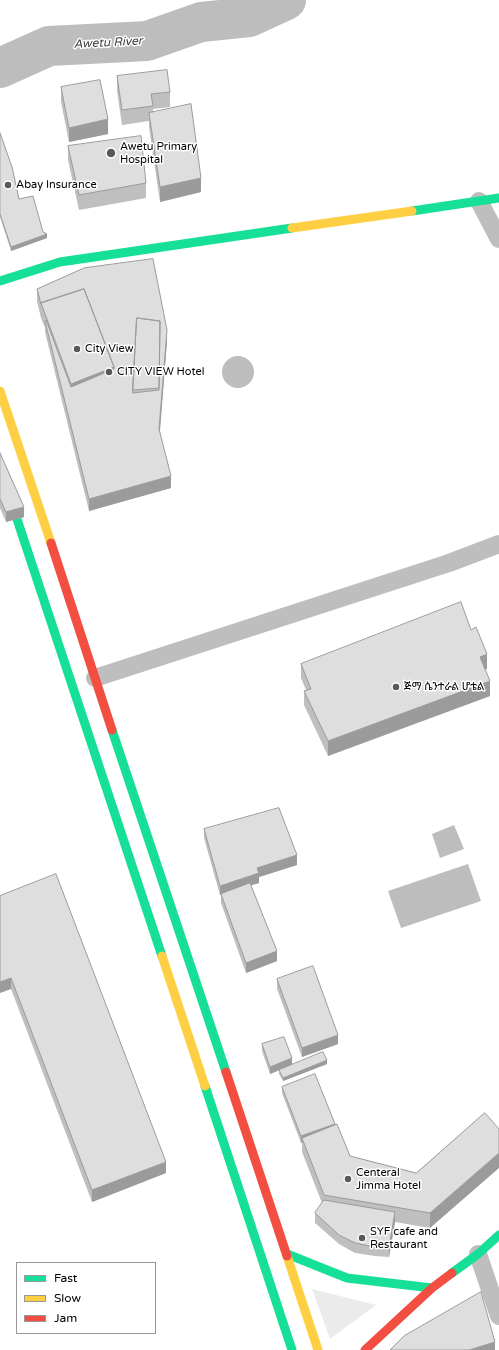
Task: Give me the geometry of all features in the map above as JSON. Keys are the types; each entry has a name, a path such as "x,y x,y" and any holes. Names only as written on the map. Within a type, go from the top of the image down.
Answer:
{"main road":[{"path":"0,281 60,262 499,198"},
{"path":"0,391 4,414 95,678 318,1350"},
{"path":"0,468 292,1350"},
{"path":"365,1350 432,1288 478,1254 499,1235"},
{"path":"287,1254 347,1278 432,1288"}],"street":[{"path":"479,201 499,239"},
{"path":"95,678 448,563 499,544"},
{"path":"478,1254 499,1316"}],"shaded area":[{"path":"235,356 241,356 251,363 254,372 253,378 247,385 241,388 235,388 225,381 222,375 222,369 229,359"},
{"path":"454,825 464,849 440,858 432,834"},
{"path":"468,864 481,901 401,928 388,891"},
{"path":"312,1289 376,1305 330,1339"}],"building":[{"path":"167,70 170,92 151,94 153,106 122,110 117,76"},
{"path":"100,80 108,119 69,128 61,87"},
{"path":"191,104 201,178 160,187 149,113"},
{"name":"Abay Insurance","path":"0,133 12,167 19,199 33,196 43,232 47,234 11,247 0,214"},
{"path":"141,136 146,183 79,195 68,146"},
{"name":"CITY VIEW Hotel","path":"153,259 167,330 159,429 171,476 89,499 45,321 46,320 71,387 114,369 114,367 84,289 41,304 37,289 84,268","holes":["137,318 160,321 159,390 133,393"]},
{"name":"City View","path":"84,289 114,367 71,384 41,303"},
{"path":"137,318 160,321 159,388 133,390"},
{"path":"0,453 24,507 6,512 0,499"},
{"name":"ጅማ ሴንተራል ሆቴል","path":"461,602 471,630 476,627 487,654 480,657 490,681 328,741 304,691 311,689 301,664"},
{"path":"279,808 297,855 257,868 259,873 220,886 204,829"},
{"path":"56,874 166,1162 92,1190 11,978 0,982 0,896"},
{"path":"250,883 277,951 246,963 221,894"},
{"path":"313,966 338,1035 302,1048 277,979"},
{"path":"284,1037 292,1058 270,1067 262,1044"},
{"path":"323,1052 327,1060 283,1078 279,1070"},
{"path":"315,1074 335,1124 301,1136 282,1087"},
{"name":"Centeral Jimma Hotel","path":"485,1113 499,1129 499,1153 430,1213 324,1195 302,1138 337,1124 350,1156 416,1173"},
{"name":"SYF cafe and Restaurant","path":"324,1200 395,1212 389,1247 375,1247 355,1243 339,1235 315,1213"},
{"path":"481,1292 495,1342 469,1350 390,1350 404,1336"}],"waterway":[{"name":"Awetu River","path":"0,68 49,46 147,41 201,22 249,17 286,0"}],"traffic: fast":[{"path":"412,211 499,198"},
{"path":"0,281 60,262 292,228"},
{"path":"0,468 162,956"},
{"path":"112,730 226,1072"},
{"path":"205,1086 292,1350"},
{"path":"452,1273 478,1254 499,1235"},
{"path":"287,1254 347,1278 432,1288"}],"traffic: slow":[{"path":"292,228 412,211"},
{"path":"0,391 51,543"},
{"path":"162,956 205,1086"},
{"path":"287,1256 318,1350"}],"traffic: jam":[{"path":"51,543 112,730"},
{"path":"226,1072 287,1256"},
{"path":"365,1350 432,1288 452,1273"}],"place":[{"name":"Awetu Primary Hospital","path":"111,153"},
{"name":"Abay Insurance","path":"8,185"},
{"name":"City View","path":"77,349"},
{"name":"CITY VIEW Hotel","path":"109,372"},
{"name":"ጅማ ሴንተራል ሆቴል","path":"396,687"},
{"name":"Centeral Jimma Hotel","path":"348,1179"},
{"name":"SYF cafe and Restaurant","path":"362,1238"}]}
